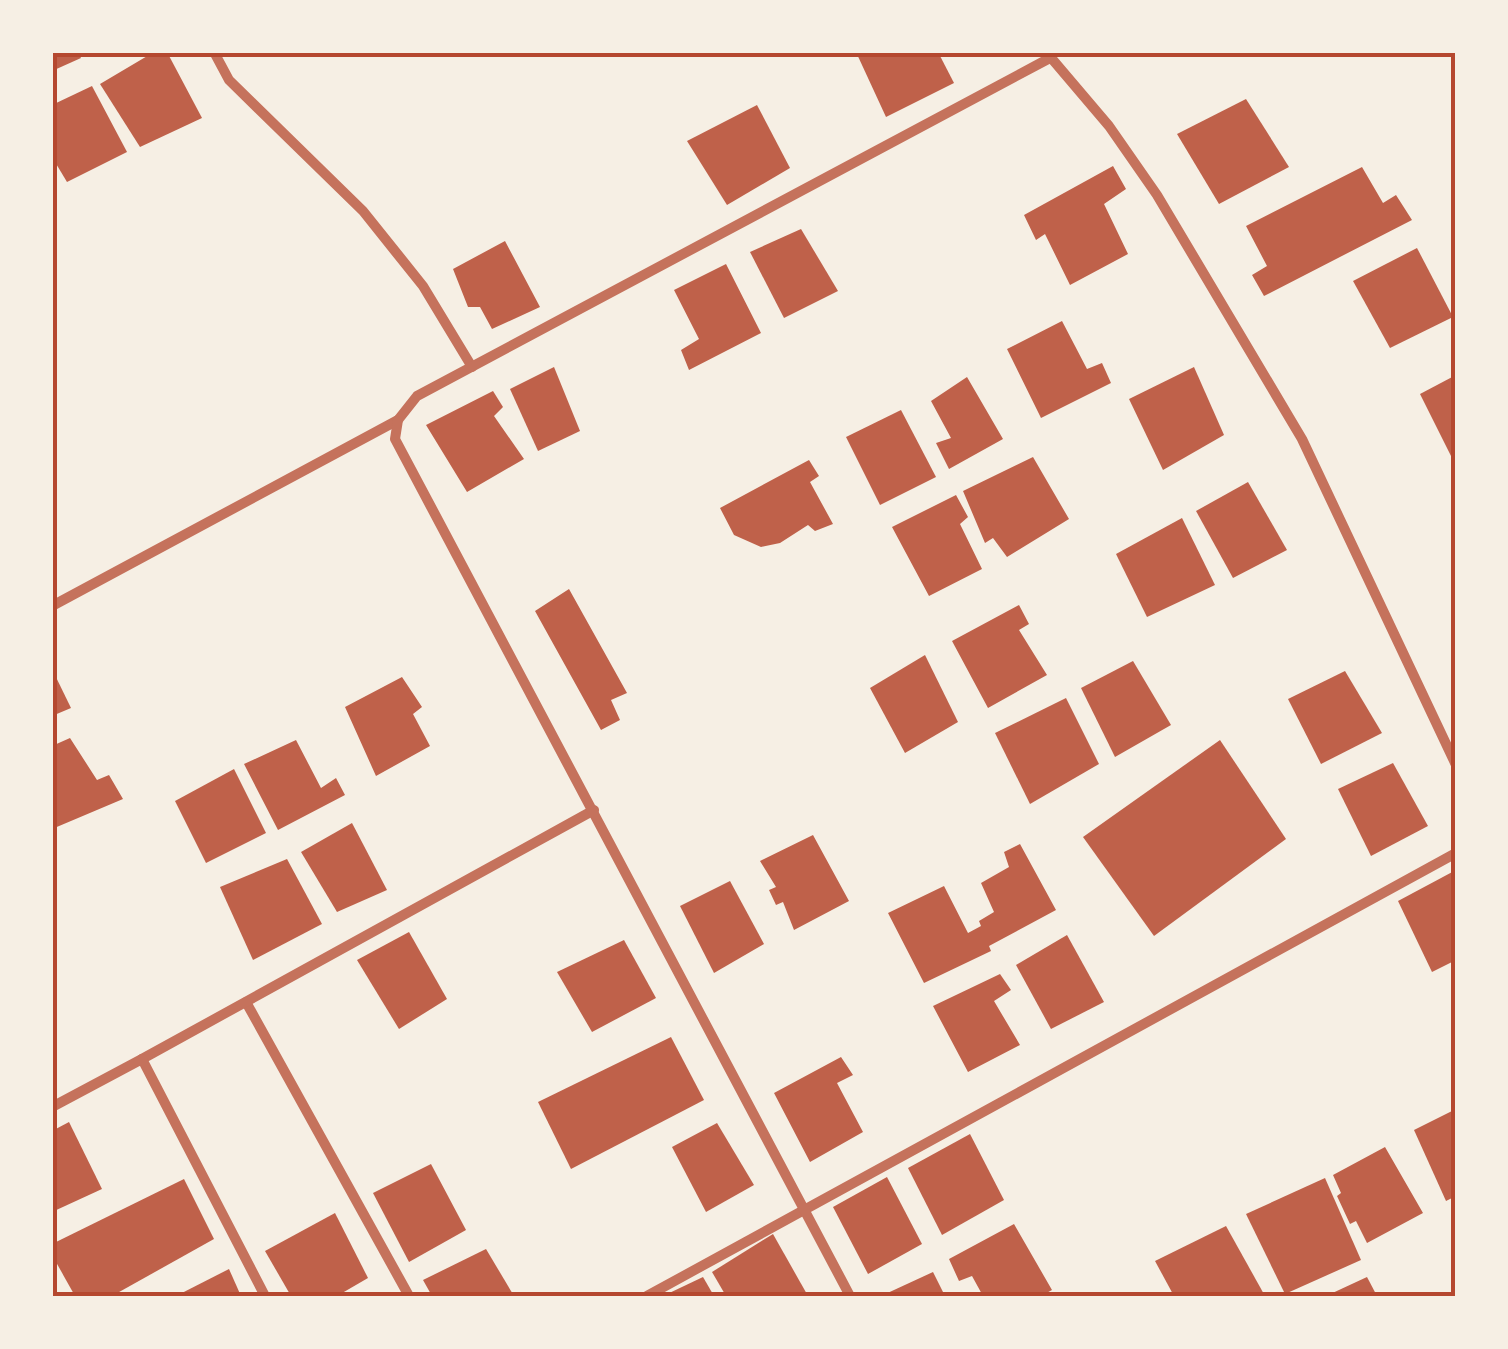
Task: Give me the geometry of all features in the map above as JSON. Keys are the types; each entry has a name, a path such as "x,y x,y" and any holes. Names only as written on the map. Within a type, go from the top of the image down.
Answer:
{"street":[{"path":"214,52 229,80 363,211 423,286 472,366"},
{"path":"52,606 398,420 417,396 1049,55 1109,126 1157,194 1302,440 1456,765"},
{"path":"398,420 395,439 850,1296"},
{"path":"52,1107 594,810"},
{"path":"647,1296 1456,853"},
{"path":"246,1002 408,1296"},
{"path":"142,1059 265,1296"}],"building":[{"path":"52,52 78,52 81,58 52,71"},
{"path":"154,52 167,52 202,118 140,147 100,84"},
{"path":"856,52 938,52 954,83 886,117"},
{"path":"92,86 127,152 67,182 52,157 52,105"},
{"path":"1246,99 1289,167 1219,204 1177,134"},
{"path":"757,105 790,168 727,205 687,141"},
{"path":"1113,166 1126,189 1104,204 1128,254 1070,285 1045,234 1036,240 1024,215"},
{"path":"1362,167 1383,203 1396,195 1412,220 1264,296 1252,275 1267,266 1246,226"},
{"path":"801,229 838,291 784,318 750,252"},
{"path":"505,241 540,307 492,329 480,307 468,307 453,269"},
{"path":"1417,248 1453,317 1390,348 1353,281"},
{"path":"726,264 761,333 689,370 681,350 699,339 674,290"},
{"path":"1062,321 1087,369 1102,363 1111,383 1041,418 1007,349"},
{"path":"554,367 580,431 538,451 510,389"},
{"path":"1194,367 1224,435 1163,470 1129,399"},
{"path":"1456,375 1456,466 1420,394"},
{"path":"967,377 1003,439 949,469 936,443 951,438 931,401"},
{"path":"493,391 503,407 494,416 524,459 467,492 426,425"},
{"path":"901,410 936,477 880,505 846,437"},
{"path":"1033,457 1069,519 1007,557 993,538 985,543 963,491"},
{"path":"809,460 819,476 810,482 833,524 815,531 808,525 780,543 761,547 734,535 720,508"},
{"path":"1248,482 1287,550 1233,578 1196,511"},
{"path":"956,495 968,517 960,524 982,569 929,596 892,527"},
{"path":"1182,518 1215,585 1147,617 1116,554"},
{"path":"569,589 627,693 611,700 620,720 601,730 535,611"},
{"path":"1019,605 1029,624 1019,630 1047,675 988,708 952,641"},
{"path":"925,655 958,722 905,753 870,688"},
{"path":"1133,661 1171,725 1115,757 1081,688"},
{"path":"52,669 71,708 52,716"},
{"path":"1345,671 1382,733 1321,764 1288,699"},
{"path":"402,677 422,707 413,714 430,746 376,776 345,707"},
{"path":"1066,698 1099,764 1030,804 995,733"},
{"path":"70,738 97,780 109,775 123,799 52,829 52,746"},
{"path":"296,740 321,788 336,778 345,795 278,830 244,764"},
{"path":"1220,740 1286,839 1154,936 1083,837"},
{"path":"1393,763 1428,826 1371,856 1338,789"},
{"path":"234,769 266,833 206,863 175,801"},
{"path":"352,823 387,890 337,912 301,852"},
{"path":"813,835 849,901 794,930 783,902 776,905 769,890 776,887 760,861"},
{"path":"1020,844 1056,910 989,946 991,951 924,983 888,913 944,886 968,933 994,912 981,883 1009,867 1004,852"},
{"path":"287,859 322,924 253,960 220,887"},
{"path":"1456,870 1456,960 1432,972 1398,901"},
{"path":"730,881 764,944 714,973 680,906"},
{"path":"409,932 447,999 399,1029 357,960"},
{"path":"1067,935 1104,1002 1051,1029 1016,965"},
{"path":"624,940 656,998 592,1032 557,972"},
{"path":"1000,974 1011,990 994,1001 1020,1045 968,1072 933,1006"},
{"path":"671,1037 704,1100 571,1169 538,1102"},
{"path":"841,1057 853,1075 837,1083 863,1132 810,1162 774,1093"},
{"path":"1456,1109 1456,1196 1446,1201 1414,1130"},
{"path":"69,1122 102,1189 52,1212 52,1131"},
{"path":"717,1123 754,1185 706,1212 672,1147"},
{"path":"970,1134 1004,1200 942,1235 908,1168"},
{"path":"1385,1147 1423,1213 1367,1243 1356,1221 1350,1224 1337,1196 1341,1193 1333,1175"},
{"path":"431,1164 466,1230 409,1262 373,1193"},
{"path":"887,1177 922,1244 868,1274 833,1207"},
{"path":"1325,1178 1361,1260 1285,1294 1246,1214"},
{"path":"184,1179 214,1239 112,1296 75,1296 52,1255 52,1244"},
{"path":"335,1213 368,1278 337,1296 291,1296 265,1251"},
{"path":"1014,1224 1052,1290 1041,1296 983,1296 972,1276 959,1281 949,1259"},
{"path":"1226,1226 1265,1296 1174,1296 1155,1261"},
{"path":"773,1234 808,1296 726,1296 712,1272"},
{"path":"486,1249 514,1296 432,1296 423,1280"},
{"path":"229,1269 241,1296 176,1296"},
{"path":"933,1272 945,1296 881,1296"},
{"path":"703,1277 714,1296 663,1296"},
{"path":"1367,1277 1377,1296 1326,1296"}]}
